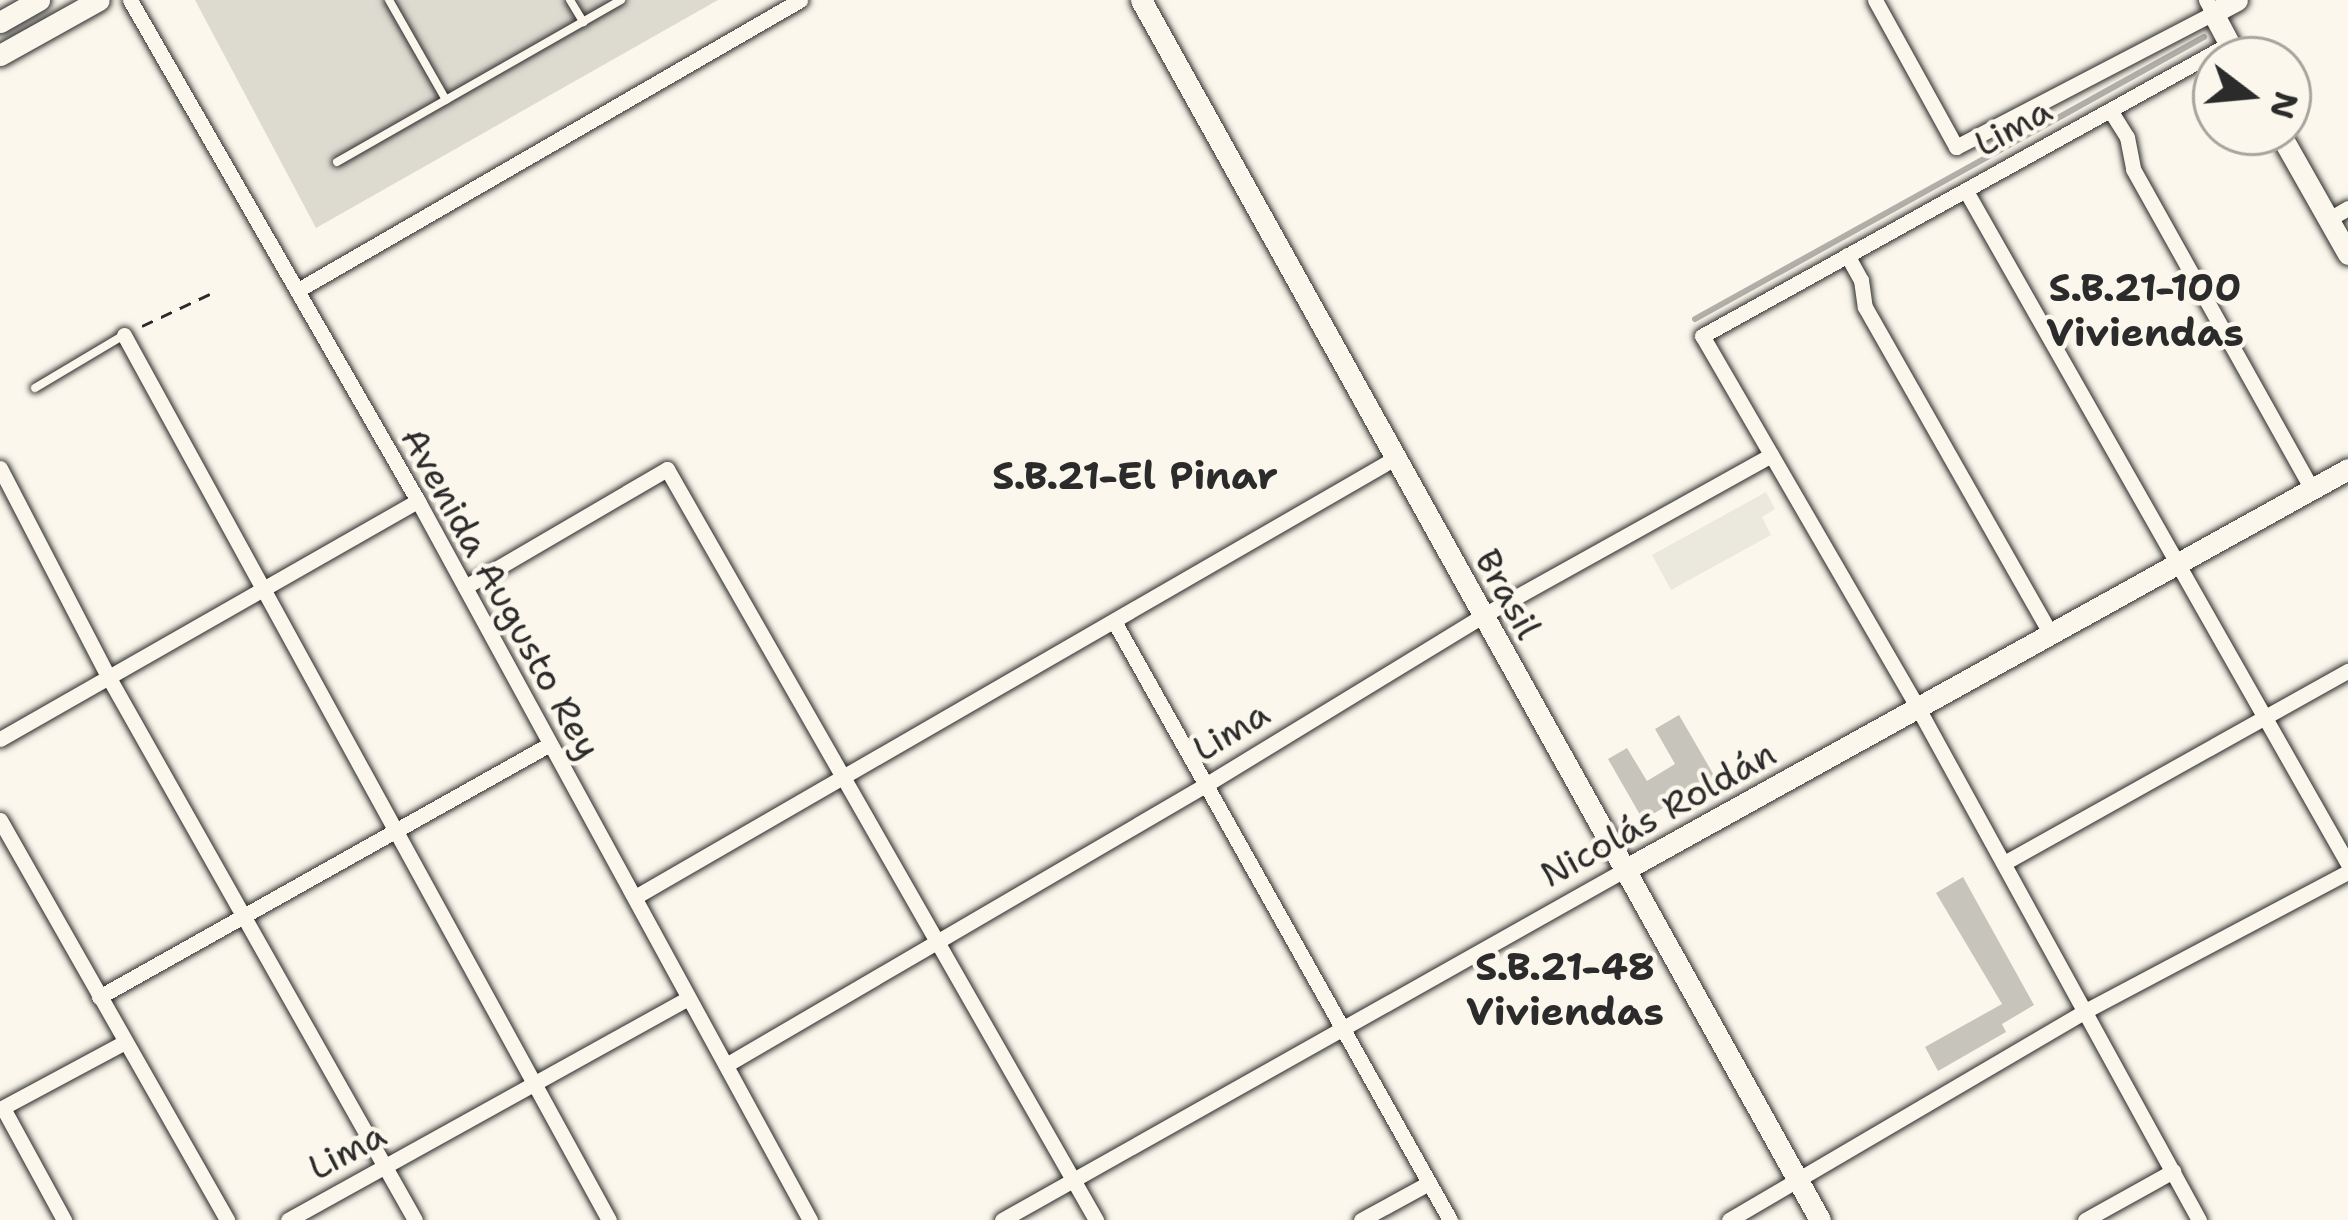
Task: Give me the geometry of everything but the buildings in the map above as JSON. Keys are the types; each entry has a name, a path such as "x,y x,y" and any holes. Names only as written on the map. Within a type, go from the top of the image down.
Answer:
{"street":[{"path":"0,22 38,0"},
{"path":"0,55 99,0"},
{"name":"Avenida Augusto Rey","path":"130,0 418,501 810,1220"},
{"path":"298,290 800,0"},
{"name":"Brasil","path":"1141,0 1820,1220"},
{"name":"Lima","path":"1875,0 1956,147 2210,7 2237,0"},
{"path":"2210,7 2225,36"},
{"name":"Lima","path":"726,1065 1207,784 1482,616 1771,455 1702,337 2110,110 2192,72"},
{"path":"2110,110 2127,137 2133,169 2312,489"},
{"path":"2296,156 2338,213 2348,254"},
{"path":"1729,1220 2085,1011 2348,868 1966,191"},
{"path":"1847,255 1861,280 1865,307 2050,634"},
{"path":"124,335 609,1220"},
{"path":"1771,455 1918,708 2199,1220"},
{"path":"634,897 845,780 1395,458"},
{"path":"0,468 109,678 415,1220"},
{"path":"465,587 667,469 1096,1220"},
{"name":"Nicolás Roldán","path":"1002,1220 2348,469"},
{"path":"0,740 418,501"},
{"path":"1115,623 1450,1220"},
{"path":"2004,863 2348,671"},
{"path":"99,997 550,744"},
{"path":"0,820 227,1220"},
{"name":"Lima","path":"288,1220 688,998"},
{"path":"64,1220 2,1108 125,1042"},
{"path":"2085,1220 2173,1171"},
{"path":"1361,1220 1429,1183"}],"lane":[{"path":"389,0 446,100"},
{"path":"570,0 583,22"},
{"path":"337,162 621,0"},
{"path":"35,388 124,335"}],"path":[{"path":"124,335 214,292"}],"shaded area":[{"path":"195,0 718,0 316,228"},
{"path":"1766,492 1775,509 1762,517 1771,535 1671,590 1652,555"}],"waterway":[{"path":"1695,319 2192,44"}],"district":[{"name":"S.B.21-100 Viviendas","path":"2145,310"},
{"name":"S.B.21-El Pinar","path":"1135,475"},
{"name":"S.B.21-48 Viviendas","path":"1565,990"}]}
